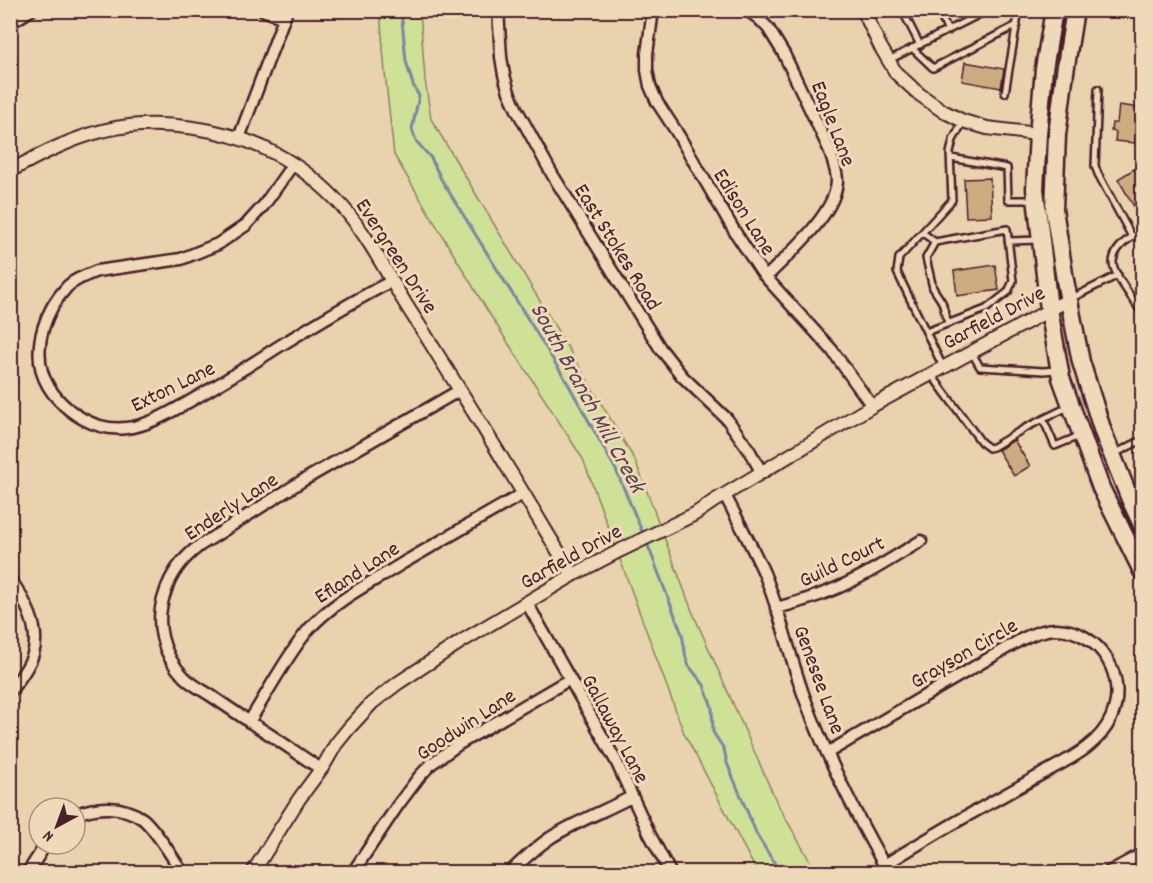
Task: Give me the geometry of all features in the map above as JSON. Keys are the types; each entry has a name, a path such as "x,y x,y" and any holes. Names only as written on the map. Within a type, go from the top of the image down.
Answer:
{"main road":[{"path":"1054,10 1044,69 1035,189 1049,309 1060,370 1071,406 1101,488 1143,570"},
{"path":"1075,10 1057,135 1054,209 1068,300 1081,362 1103,432 1143,525"}],"street":[{"path":"10,23 31,10"},
{"path":"239,138 285,14 263,10"},
{"name":"East Stokes Road","path":"498,10 501,57 509,92 552,174 660,348 682,376 727,419 762,473"},
{"name":"Edison Lane","path":"653,10 647,70 650,86 657,102 744,247 766,277 832,350 872,406"},
{"name":"Eagle Lane","path":"747,10 768,28 784,54 829,149 837,181 827,210 766,277"},
{"path":"863,10 896,73 942,111 963,121 987,128 1038,134"},
{"name":"Evergreen Drive","path":"10,171 68,143 107,130 148,125 180,127 239,138 274,152 293,164 342,206 368,241 573,575"},
{"name":"Exton Lane","path":"293,164 264,205 246,225 218,244 181,259 97,271 87,274 67,287 51,307 42,333 39,361 42,374 56,397 75,415 99,426 124,429 138,426 164,416 206,393 355,300 392,281"},
{"name":"Garfield Drive","path":"253,873 336,744 372,704 398,683 462,641 573,575 695,514 872,406 1068,300"},
{"name":"Enderly Lane","path":"321,769 184,677 167,653 162,640 159,626 163,599 173,573 188,554 302,481 460,390"},
{"name":"Efland Lane","path":"249,722 297,645 327,611 383,574 523,494"},
{"name":"Genesee Lane","path":"725,495 764,573 802,691 828,753 857,816 886,869"},
{"name":"Guild Court","path":"776,608 814,597 846,584 921,541"},
{"path":"10,579 23,598 32,618 36,640 33,655 10,691"},
{"name":"Gallaway Lane","path":"527,603 616,761 631,797 670,873"},
{"name":"Grayson Circle","path":"828,753 1022,639 1045,630 1057,629 1080,634 1100,647 1112,668 1117,692 1114,711 1106,728 1089,746 948,826 886,869"},
{"name":"Goodwin Lane","path":"353,873 398,805 432,764 459,744 570,679"},
{"path":"510,873 549,839 631,797"},
{"path":"87,811 120,809 142,819 182,873"},
{"path":"1109,873 1143,854"},
{"path":"28,873 39,856"}],"lane":[{"path":"902,10 920,45"},
{"path":"938,10 948,30"},
{"path":"889,60 980,12 988,10"},
{"path":"1005,93 1019,10"},
{"path":"912,48 933,68 1017,26"},
{"path":"1098,89 1095,166 1132,237"},
{"path":"943,367 897,272 899,258 952,200 953,140 963,121"},
{"path":"951,158 1007,168 1008,200 1036,200"},
{"path":"923,232 935,242 1007,230 1014,281 1008,292 986,309 926,332"},
{"path":"1143,231 1117,249 1113,264 1143,313"},
{"path":"1008,241 1041,240"},
{"path":"935,242 926,258 933,288 951,322"},
{"path":"1068,300 1118,275"},
{"path":"971,351 980,367 1060,370"},
{"path":"931,374 981,442 989,447 1071,406"},
{"path":"1043,418 1055,446 1082,435"},
{"path":"1112,455 1143,440"}],"green space":[{"path":"380,11 420,11 425,80 431,119 635,460 692,611 777,803 816,872 757,872 684,733 583,459 487,310 394,155"}],"building":[{"path":"965,62 1004,69 1001,88 962,81"},
{"path":"1119,105 1139,108 1135,143 1115,141 1116,132 1111,131 1112,123 1117,123"},
{"path":"1134,169 1143,182 1143,206 1136,210 1118,179"},
{"path":"990,178 992,216 966,217 964,179"},
{"path":"995,265 999,290 957,296 954,271"},
{"path":"1014,440 1030,466 1014,476 998,450"}],"waterway":[{"name":"South Branch Mill Creek","path":"401,10 406,61 419,96 412,129 416,141 431,158 441,179 567,382 616,470 644,536"},
{"name":"South Branch Mill Creek","path":"647,543 682,634 689,666 704,685 712,707 713,732 724,749 727,763 757,835 780,872"}]}
